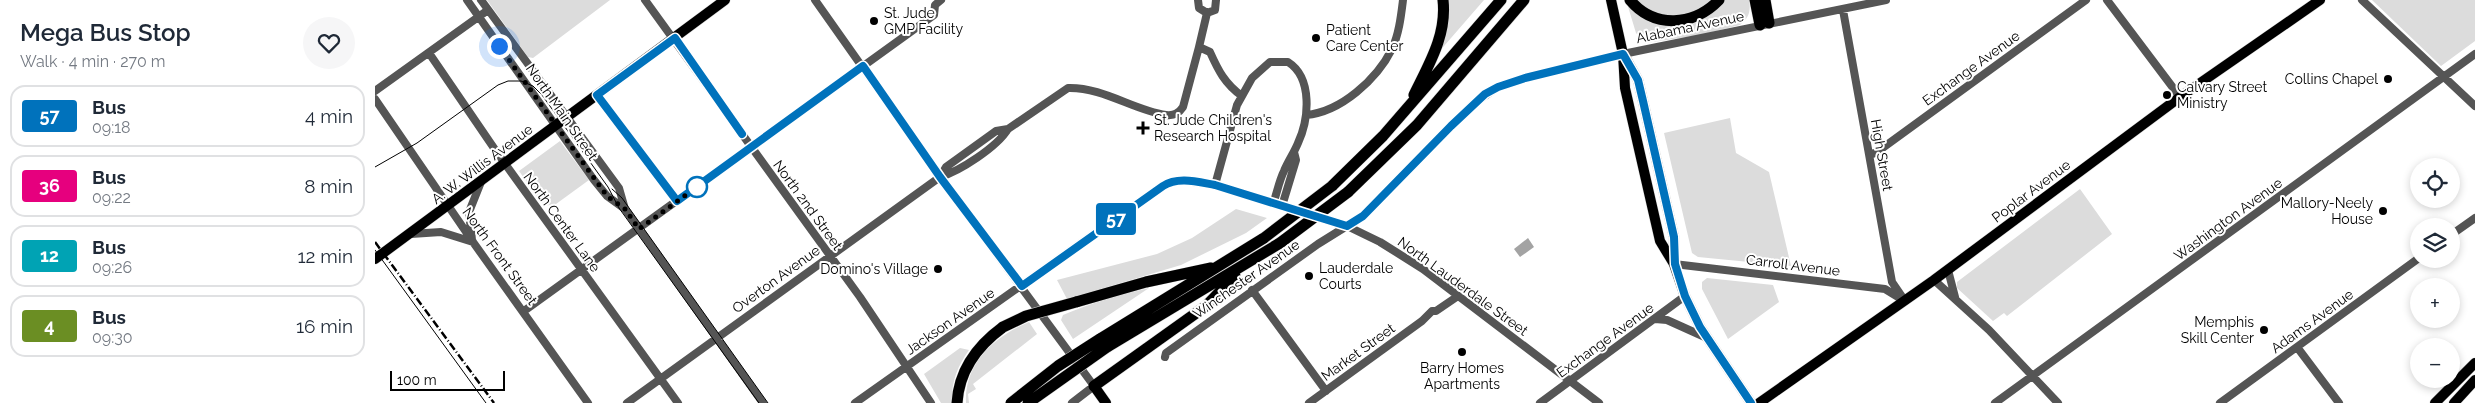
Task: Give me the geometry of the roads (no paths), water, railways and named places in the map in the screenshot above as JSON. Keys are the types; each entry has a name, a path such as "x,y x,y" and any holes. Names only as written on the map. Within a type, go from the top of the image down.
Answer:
{"highway":[{"path":"1406,110 1440,38 1444,15 1443,0"},
{"path":"1028,403 1103,343 1264,238 1332,186 1383,136 1501,0"},
{"path":"1011,403 1058,366 1245,265 1280,243 1348,192 1417,125 1524,0"},
{"path":"1630,0 1651,17 1671,21 1694,17 1719,0"},
{"path":"1755,0 1764,24"},
{"path":"1764,24 1765,0"},
{"path":"1094,386 1206,306 1245,265"},
{"path":"957,403 959,387 971,358 984,342 1003,327 1026,316 1146,282 1220,266"}],"main road":[{"name":"A. W. Willis Avenue","path":"375,259 725,0"},
{"path":"1611,0 1623,54 1625,88 1649,196 1660,241 1675,264"},
{"name":"Poplar Avenue","path":"1759,403 1948,270 2180,97 2320,0"},
{"path":"1623,54 1638,80 1674,237 1675,264 1685,296 1707,338 1751,403"},
{"path":"2435,403 2475,363"},
{"path":"2454,403 2475,380"},
{"path":"1094,386 1106,403"}],"street":[{"name":"North Main Street","path":"467,0 607,196 625,209"},
{"name":"North Main Street","path":"481,0 619,188 625,209 763,403"},
{"name":"North 2nd Street","path":"645,0 675,38 830,256 931,403"},
{"path":"815,0 940,177 1094,386 1072,403"},
{"path":"524,311 582,271 934,15 935,5 941,0"},
{"path":"1198,0 1199,8 1207,13"},
{"path":"1207,13 1215,10 1216,0"},
{"path":"1306,114 1332,109 1342,103 1380,68 1392,48 1400,21 1403,0"},
{"name":"Alabama Avenue","path":"1347,226 1363,216 1467,110 1485,94 1498,87 1525,78 1623,54 1886,0"},
{"name":"Exchange Avenue","path":"1870,155 1877,152 2086,0"},
{"path":"2107,0 2180,97"},
{"path":"2362,0 2475,106"},
{"path":"375,91 488,10"},
{"name":"High Street","path":"1843,10 1892,282 1905,301"},
{"path":"1207,13 1199,47 1210,52 1216,67 1230,87 1242,96"},
{"name":"Overton Avenue","path":"627,403 940,177 946,166 996,131 1008,129 1068,88 1100,93 1167,115 1173,114 1183,107 1199,47"},
{"name":"North Center Lane","path":"429,53 505,164 678,403"},
{"name":"Washington Avenue","path":"1995,403 2475,54"},
{"path":"1215,185 1232,118 1252,78 1270,62 1288,62 1297,67 1301,75 1306,93 1306,114 1294,152 1281,178 1273,204"},
{"name":"North Front Street","path":"375,99 473,242 589,403"},
{"path":"1282,206 1296,160 1294,152"},
{"name":"North Lauderdale Street","path":"1185,180 1215,185 1347,226 1402,256 1599,403"},
{"name":"Jackson Avenue","path":"855,403 1163,186 1172,181 1185,180"},
{"path":"411,234 441,232 473,242 469,212 481,182"},
{"path":"2460,229 2475,218"},
{"name":"Winchester Avenue","path":"1165,357 1166,353 1252,290 1347,226"},
{"name":"Carroll Avenue","path":"1675,264 1885,289 1905,301"},
{"name":"Adams Avenue","path":"2219,403 2410,265"},
{"path":"1948,270 1956,299"},
{"path":"1934,280 2028,369 2032,376 2058,403"},
{"path":"1252,290 1325,391"},
{"name":"Market Street","path":"1309,403 1422,321 1432,311 1436,311 1458,296"},
{"name":"Exchange Avenue","path":"1540,403 1685,296"},
{"path":"1655,319 1667,320 1707,338"},
{"path":"2297,347 2339,403"}],"tram line":[{"path":"375,167 417,143 498,85 508,81 521,81 533,86 542,95 608,187 619,208 759,403"},
{"path":"612,189 622,198 768,403"},
{"path":"375,250 486,403"}],"railway":[{"path":"375,242 494,403"}],"place":[{"name":"St. Jude GMP Facility","path":"874,21"},
{"name":"Patient Care Center","path":"1316,38"},
{"name":"Collins Chapel","path":"2388,79"},
{"name":"Calvary Street Ministry","path":"2167,95"},
{"name":"St. Jude Children's Research Hospital","path":"1143,128"},
{"name":"Mallory-Neely House","path":"2383,211"},
{"name":"Domino's Village","path":"938,269"},
{"name":"Lauderdale Courts","path":"1309,276"},
{"name":"Memphis Skill Center","path":"2264,330"},
{"name":"Barry Homes Apartments","path":"1462,352"}]}
